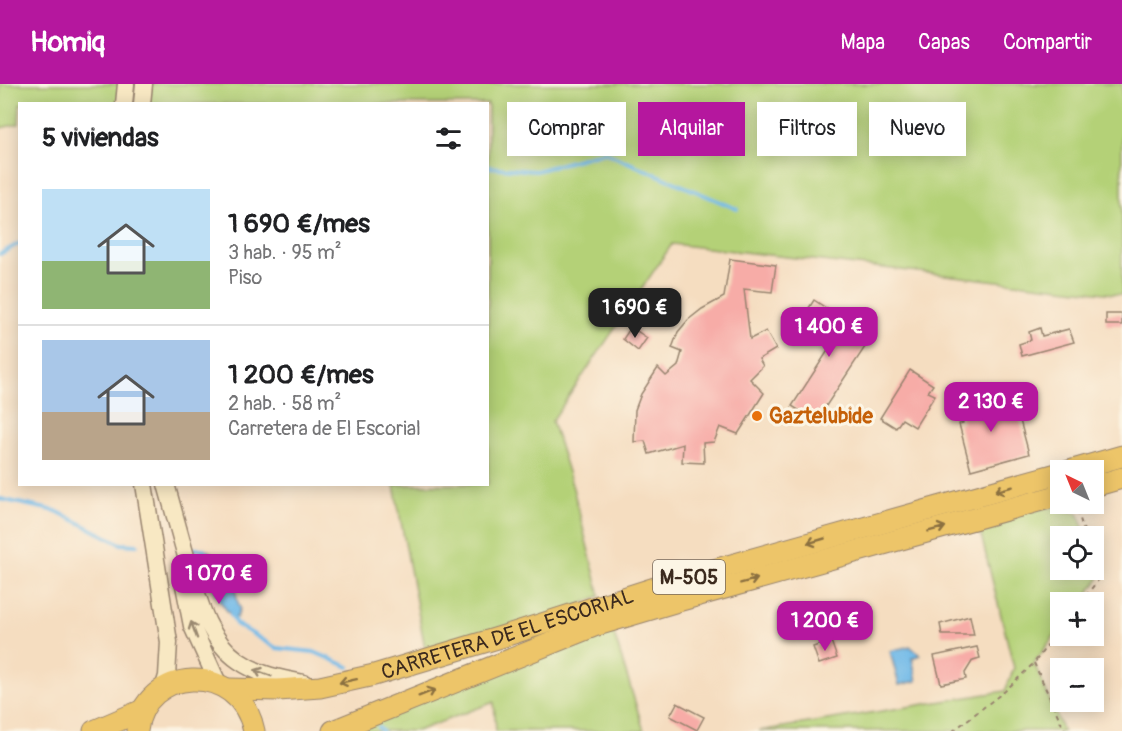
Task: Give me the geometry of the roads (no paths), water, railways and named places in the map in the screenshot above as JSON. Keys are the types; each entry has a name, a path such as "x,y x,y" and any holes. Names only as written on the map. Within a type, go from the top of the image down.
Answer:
{"highway":[{"path":"1104,461 1122,456"},
{"name":"CARRETERA DE EL ESCORIAL","path":"223,686 278,690 320,687 374,675 699,574 1050,476"},
{"path":"1104,483 1122,478"},
{"name":"CARRETERA DE EL ESCORIAL","path":"333,731 594,626 678,601 1050,505"},
{"name":"M-505","path":"163,688 181,681 199,679 223,686"},
{"path":"223,686 242,702 251,717 254,731"},
{"path":"137,731 143,710 163,688"},
{"path":"94,731 143,710"}],"main road":[{"path":"124,102 126,84"},
{"path":"142,102 144,84"},
{"path":"144,486 169,642 167,676 163,688"},
{"path":"165,486 192,627 223,686"},
{"path":"166,486 200,603 216,638 240,662 257,672 320,687"}],"water":[{"path":"204,549 222,562 232,575 240,608 237,617 233,618 217,595 209,577"},
{"path":"910,646 920,655 912,658 917,681 899,685 890,651"}],"waterway":[{"path":"489,167 536,171 604,152 737,209"},
{"path":"0,254 18,244"},
{"path":"0,499 56,511 121,544 137,545"},
{"path":"192,549 204,549 206,554"},
{"path":"231,614 236,624 276,648 314,652 349,667"},
{"path":"378,727 382,731"}],"place":[{"name":"Gaztelubide","path":"757,416"}]}
